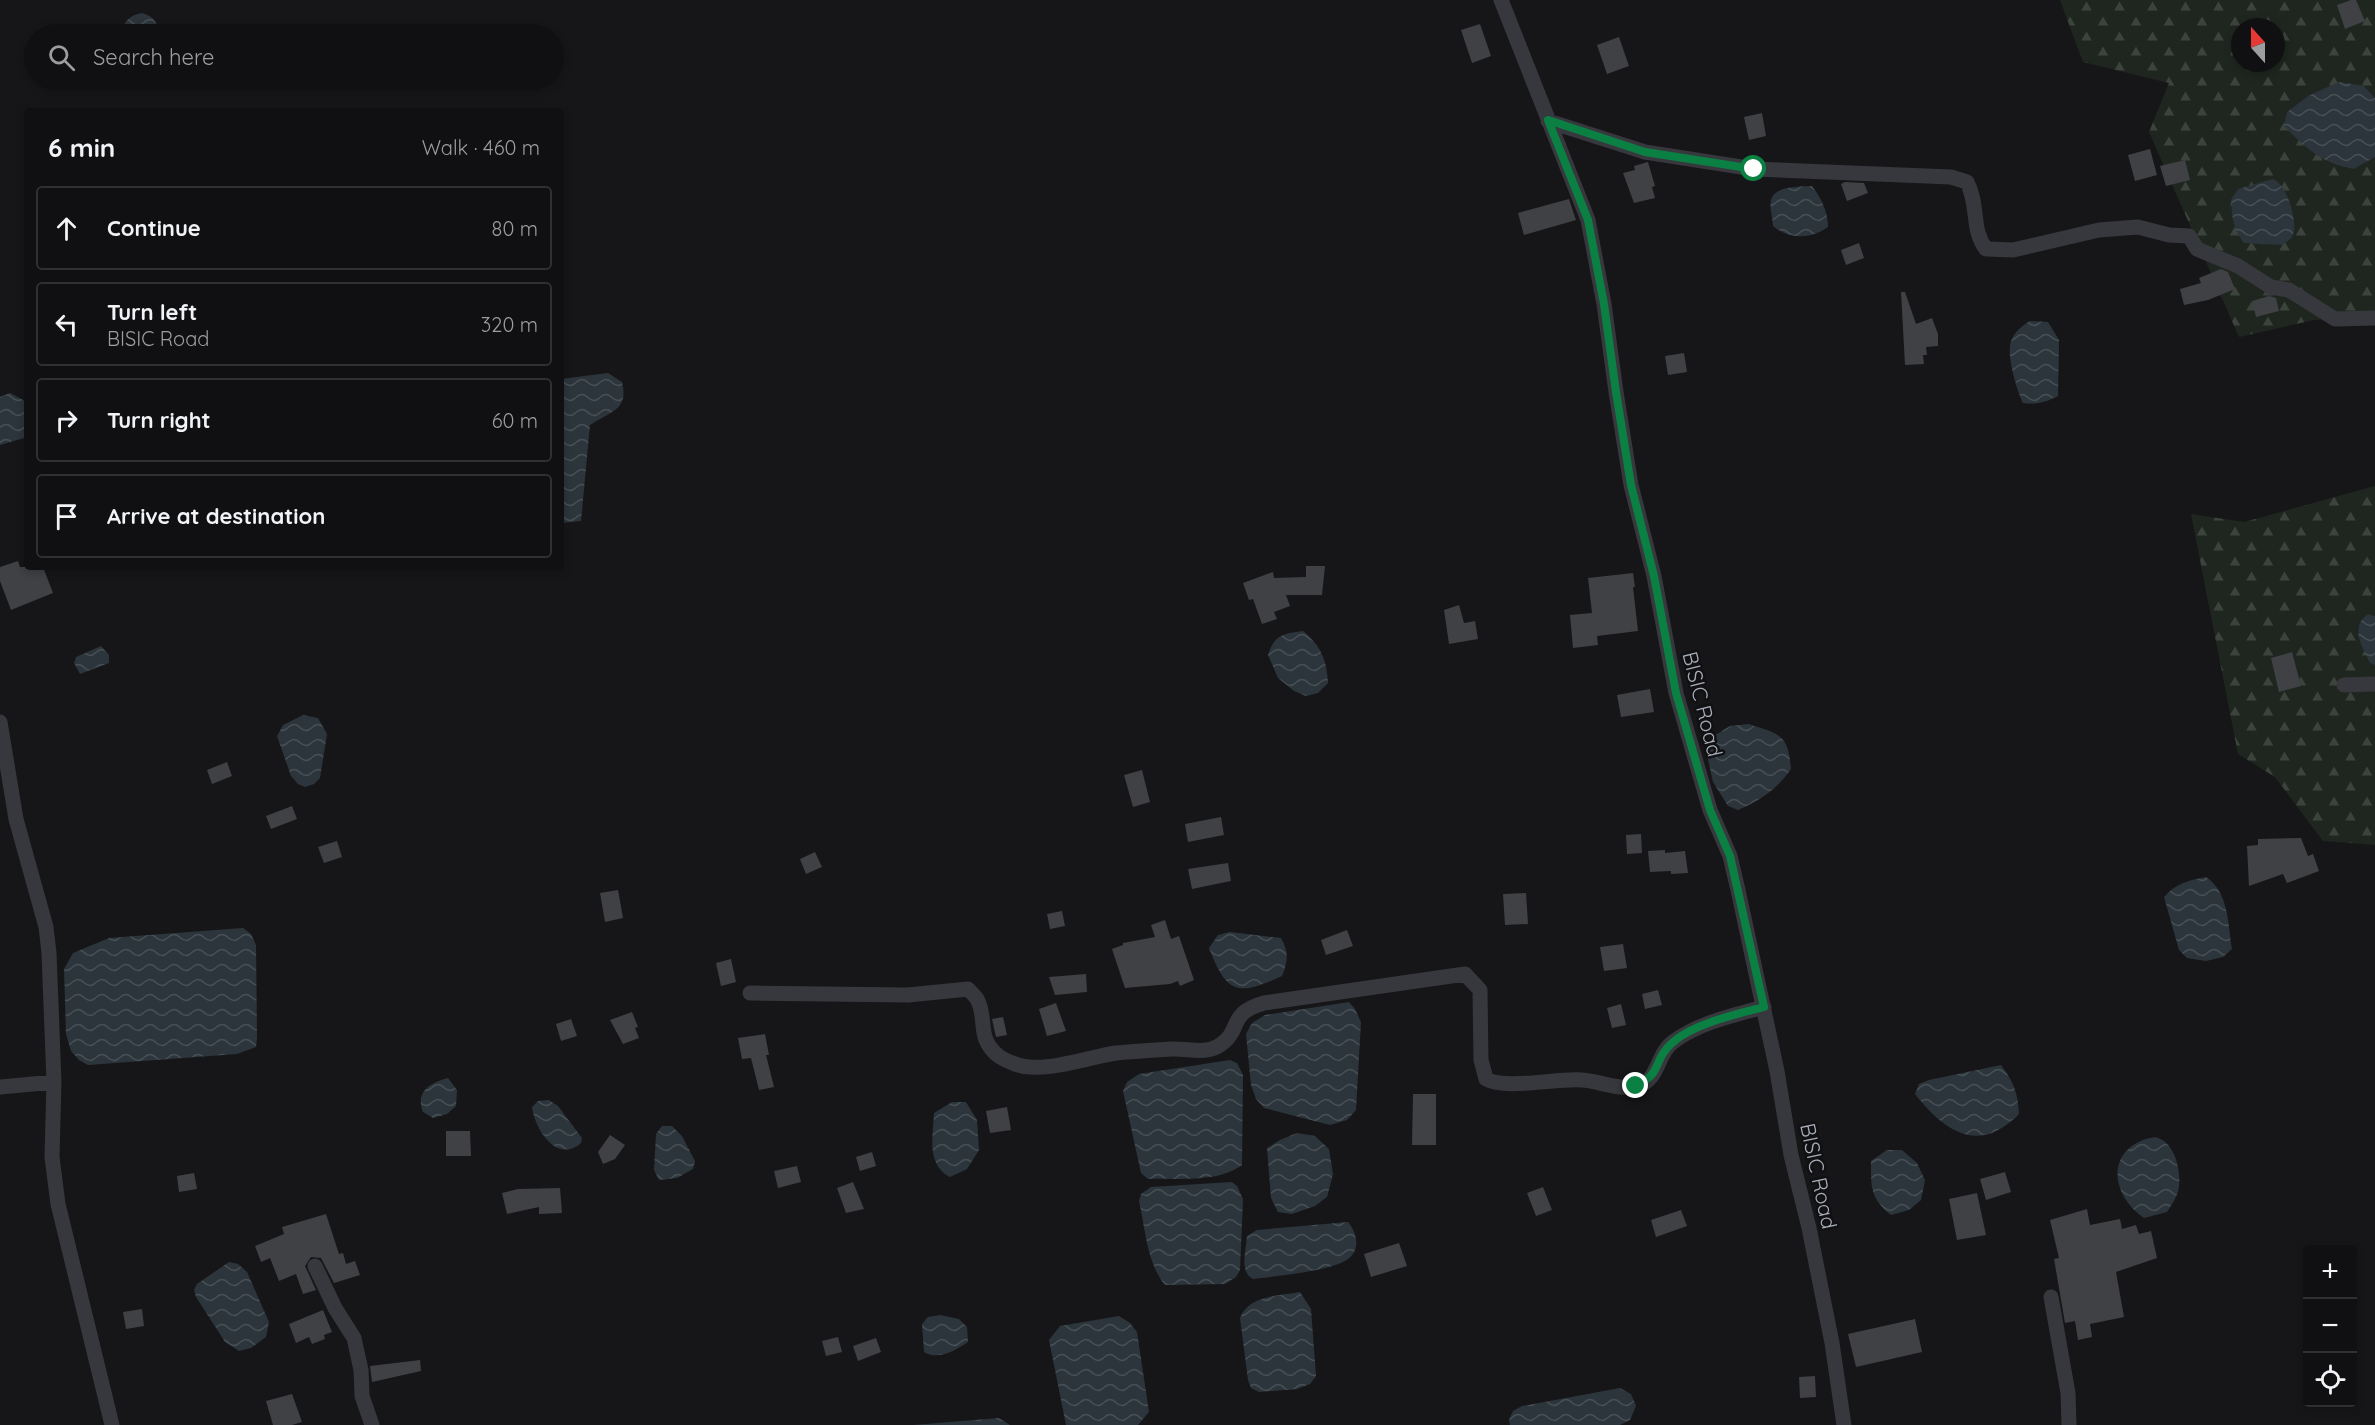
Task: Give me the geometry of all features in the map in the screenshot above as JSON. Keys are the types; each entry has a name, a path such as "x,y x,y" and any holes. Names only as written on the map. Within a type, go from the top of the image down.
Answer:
{"street":[{"name":"BISIC Road","path":"1501,0 1588,220 1604,304 1631,485 1656,586 1676,693 1710,810 1730,856 1764,1007 1791,1155 1809,1228 1832,1343 1844,1425"},
{"path":"1548,120 1645,152 1754,169 1951,177 1967,182 1973,195 1978,240 1986,249 2013,250 2098,230 2138,227 2169,235 2189,236 2197,249 2238,266 2271,287 2289,291 2335,319 2375,318"},
{"path":"2344,685 2375,684"},
{"path":"0,722 16,819 46,927 54,1082 52,1157 58,1204 112,1425"},
{"path":"750,993 908,995 968,989 977,999 981,1026 988,1046 1000,1057 1013,1064 1031,1067 1116,1053 1175,1049 1207,1051 1221,1045 1247,1007 1299,997 1465,974 1480,990 1481,1060 1486,1079 1490,1082 1583,1080 1620,1087 1636,1086 1650,1079 1657,1070 1661,1055 1672,1042 1691,1031 1764,1007"},
{"path":"0,1087 54,1082"},
{"path":"315,1266 335,1308 354,1338 361,1370 362,1396 372,1425"},
{"path":"2051,1297 2067,1393 2069,1425"}],"green space":[{"path":"2060,0 2375,0 2375,98 2364,86 2308,96 2287,112 2284,126 2354,169 2375,157 2375,315 2314,320 2239,337 2149,132 2169,83 2083,62"},
{"path":"2375,486 2375,616 2368,614 2357,629 2370,663 2375,665 2375,845 2323,841 2275,777 2238,754 2191,514 2244,522"}],"water":[{"path":"142,13 155,20 156,24 125,24 134,15"},
{"path":"2339,82 2364,86 2375,98 2375,157 2354,169 2323,159 2300,142 2284,126 2287,112 2308,96"},
{"path":"2273,179 2278,182 2290,202 2294,225 2292,236 2282,245 2244,243 2235,228 2231,200 2238,189"},
{"path":"1812,186 1823,205 1828,227 1807,236 1793,236 1773,226 1771,200 1773,195 1783,189"},
{"path":"2030,321 2048,322 2059,340 2058,396 2033,404 2023,403 2010,359 2011,342 2014,335"},
{"path":"608,373 622,382 623,399 617,409 590,425 581,521 564,523 564,379"},
{"path":"10,393 24,400 24,438 0,445 0,397"},
{"path":"2368,614 2375,616 2375,665 2370,663 2358,631 2362,619"},
{"path":"1303,631 1322,654 1328,683 1318,693 1306,696 1294,691 1278,678 1268,655 1274,643 1281,636"},
{"path":"101,646 109,655 109,663 80,674 74,663 76,657"},
{"path":"303,715 318,718 327,734 320,778 314,784 305,787 298,784 291,776 277,736 283,725"},
{"path":"1749,724 1775,734 1785,742 1791,769 1768,793 1738,810 1728,806 1713,782 1707,755 1712,737 1730,726"},
{"path":"2206,877 2214,883 2223,900 2232,949 2223,957 2206,961 2187,958 2179,950 2164,897 2183,883"},
{"path":"243,928 251,934 256,945 256,1047 237,1054 88,1065 79,1060 71,1051 66,1034 64,969 73,953 109,938"},
{"path":"1230,932 1281,938 1287,957 1282,976 1255,987 1236,987 1228,983 1209,948 1218,935"},
{"path":"1349,1002 1361,1022 1356,1110 1347,1120 1330,1125 1264,1108 1256,1099 1251,1085 1246,1034 1252,1023 1265,1015"},
{"path":"1230,1060 1237,1063 1243,1075 1242,1165 1221,1175 1209,1177 1148,1179 1141,1173 1123,1091 1127,1082 1139,1074"},
{"path":"2001,1065 2014,1088 2019,1114 1990,1134 1976,1136 1963,1134 1951,1128 1938,1119 1915,1094 1919,1084 1929,1080"},
{"path":"448,1078 457,1090 456,1106 447,1114 433,1118 423,1112 421,1099 423,1093 435,1082"},
{"path":"549,1100 558,1106 582,1138 581,1143 564,1149 556,1147 542,1134 532,1107 538,1101"},
{"path":"952,1102 966,1102 977,1120 979,1150 967,1169 950,1177 937,1165 932,1140 934,1113"},
{"path":"662,1126 672,1126 682,1136 695,1161 693,1169 677,1178 659,1180 654,1170 656,1134"},
{"path":"1297,1133 1315,1136 1329,1149 1333,1174 1327,1197 1315,1206 1292,1214 1278,1212 1271,1198 1267,1148"},
{"path":"2155,1137 2167,1144 2175,1156 2179,1171 2179,1186 2176,1197 2167,1212 2144,1218 2132,1208 2124,1196 2119,1184 2118,1172 2120,1160 2128,1150 2139,1142"},
{"path":"1887,1150 1902,1150 1917,1163 1925,1180 1921,1200 1909,1210 1891,1215 1875,1197 1871,1178 1871,1161"},
{"path":"1232,1182 1237,1186 1243,1199 1240,1270 1236,1277 1225,1284 1165,1285 1150,1256 1139,1201 1141,1194 1151,1187"},
{"path":"1348,1222 1354,1231 1356,1246 1352,1255 1341,1263 1303,1272 1253,1279 1246,1271 1244,1260 1247,1236 1257,1230"},
{"path":"229,1262 238,1264 247,1272 269,1322 266,1337 251,1348 239,1351 225,1342 196,1297 194,1290 197,1284"},
{"path":"1300,1292 1311,1309 1316,1376 1310,1384 1297,1389 1259,1392 1251,1388 1248,1380 1240,1318 1244,1310 1257,1301"},
{"path":"940,1315 959,1319 967,1327 968,1342 941,1355 929,1354 924,1352 922,1324 928,1317"},
{"path":"1119,1316 1130,1323 1137,1332 1149,1412 1138,1425 1066,1425 1049,1340 1060,1326"},
{"path":"1620,1388 1631,1394 1636,1406 1630,1420 1620,1425 1510,1425 1509,1420 1513,1411 1522,1406"},
{"path":"999,1418 1010,1425 913,1425"}],"building":[{"path":"2356,0 2365,21 2345,29 2337,5"},
{"path":"1480,24 1491,56 1472,63 1461,30"},
{"path":"1619,37 1629,66 1607,74 1597,45"},
{"path":"1762,113 1766,136 1749,140 1744,117"},
{"path":"2150,149 2157,175 2135,181 2128,155"},
{"path":"2185,160 2190,180 2166,186 2160,166"},
{"path":"1648,162 1655,186 1652,187 1655,198 1634,203 1623,173 1635,170 1634,166"},
{"path":"1845,182 1864,183 1868,193 1847,201 1841,184"},
{"path":"1569,199 1576,220 1524,235 1518,213"},
{"path":"1859,243 1864,258 1846,265 1841,250"},
{"path":"2221,269 2228,272 2235,289 2208,300 2184,305 2180,289 2201,283 2199,278"},
{"path":"1901,292 1905,292 1916,324 1932,318 1938,334 1938,346 1926,347 1927,355 1923,355 1924,364 1905,365"},
{"path":"2269,296 2276,298 2279,311 2256,317 2252,301"},
{"path":"1684,353 1687,372 1668,375 1665,356"},
{"path":"18,561 24,570 44,570 53,593 11,610 0,581 0,567"},
{"path":"1306,566 1325,566 1322,595 1286,595 1290,606 1274,612 1277,619 1262,624 1253,599 1249,600 1243,583 1273,572 1274,578 1306,577"},
{"path":"1633,573 1638,631 1597,636 1598,645 1573,648 1570,615 1592,613 1588,578"},
{"path":"1459,605 1464,623 1475,621 1478,639 1449,644 1444,610"},
{"path":"2292,652 2301,686 2279,692 2271,658"},
{"path":"1650,689 1654,712 1621,717 1617,695"},
{"path":"227,762 232,776 212,784 207,770"},
{"path":"1142,770 1150,802 1133,807 1124,775"},
{"path":"292,806 297,819 271,829 266,816"},
{"path":"1221,817 1224,835 1188,842 1185,824"},
{"path":"1641,834 1642,853 1627,854 1626,835"},
{"path":"2301,838 2308,856 2313,854 2319,871 2287,883 2283,874 2249,886 2247,846 2258,845 2258,839"},
{"path":"337,841 342,857 324,863 318,847"},
{"path":"1665,850 1665,853 1685,851 1688,873 1650,872 1648,851"},
{"path":"815,852 822,867 806,874 800,859"},
{"path":"1228,863 1231,881 1192,889 1188,869"},
{"path":"618,890 623,918 605,922 600,893"},
{"path":"1526,893 1528,924 1505,925 1503,894"},
{"path":"1062,911 1065,926 1050,929 1047,914"},
{"path":"1165,920 1171,939 1179,936 1194,980 1180,986 1178,981 1170,984 1125,988 1112,949 1123,943 1155,937 1151,925"},
{"path":"1347,930 1353,946 1326,955 1321,940"},
{"path":"1623,944 1627,968 1604,971 1600,947"},
{"path":"731,959 736,982 721,986 716,963"},
{"path":"1086,974 1087,992 1055,995 1049,977"},
{"path":"1658,990 1662,1005 1645,1009 1642,994"},
{"path":"1056,1003 1066,1031 1047,1036 1039,1009"},
{"path":"1621,1004 1626,1025 1612,1028 1607,1008"},
{"path":"632,1012 638,1027 635,1028 639,1038 623,1044 610,1020"},
{"path":"1003,1017 1007,1035 996,1037 992,1019"},
{"path":"571,1019 577,1036 561,1041 556,1024"},
{"path":"765,1034 769,1055 766,1055 774,1087 759,1090 751,1058 742,1059 738,1038"},
{"path":"1413,1094 1436,1094 1436,1145 1412,1145"},
{"path":"1007,1107 1011,1130 990,1133 986,1111"},
{"path":"446,1131 470,1131 471,1156 446,1156"},
{"path":"610,1135 625,1145 615,1159 603,1164 598,1152"},
{"path":"872,1152 876,1166 860,1171 856,1157"},
{"path":"797,1166 801,1182 778,1188 774,1171"},
{"path":"2005,1172 2011,1192 1986,1200 1980,1179"},
{"path":"194,1173 197,1189 179,1192 177,1176"},
{"path":"853,1182 864,1209 846,1213 837,1188"},
{"path":"1543,1187 1552,1210 1536,1216 1527,1193"},
{"path":"560,1188 562,1213 539,1214 539,1207 507,1214 502,1193 518,1189"},
{"path":"1977,1193 1986,1235 1957,1240 1949,1199"},
{"path":"2087,1209 2090,1225 2120,1219 2122,1229 2136,1225 2139,1234 2151,1231 2157,1258 2116,1272 2124,1317 2090,1324 2092,1337 2078,1340 2075,1321 2065,1323 2054,1259 2059,1258 2050,1220"},
{"path":"1681,1210 1687,1226 1656,1237 1651,1220"},
{"path":"326,1214 339,1254 343,1253 346,1264 355,1261 360,1275 334,1283 321,1258 311,1257 305,1266 316,1290 303,1294 296,1274 279,1281 270,1258 261,1262 255,1246 284,1234 282,1227"},
{"path":"1399,1243 1407,1266 1371,1277 1364,1254"},
{"path":"142,1309 144,1326 126,1329 123,1312"},
{"path":"323,1310 332,1332 324,1335 325,1339 312,1344 309,1337 296,1343 289,1324"},
{"path":"1915,1319 1922,1352 1856,1367 1848,1334"},
{"path":"838,1337 842,1352 826,1356 822,1341"},
{"path":"876,1338 881,1352 858,1361 853,1346"},
{"path":"420,1360 421,1371 372,1382 370,1366"},
{"path":"1815,1376 1816,1397 1800,1398 1799,1377"},
{"path":"292,1394 302,1422 292,1425 273,1425 266,1401"}],"route":[{"path":"1636,1086 1650,1079 1657,1070 1661,1055 1672,1042 1691,1031 1764,1007 1730,856 1710,810 1676,693 1654,576 1631,485 1604,304 1588,220 1548,120 1645,152 1754,169"}]}
